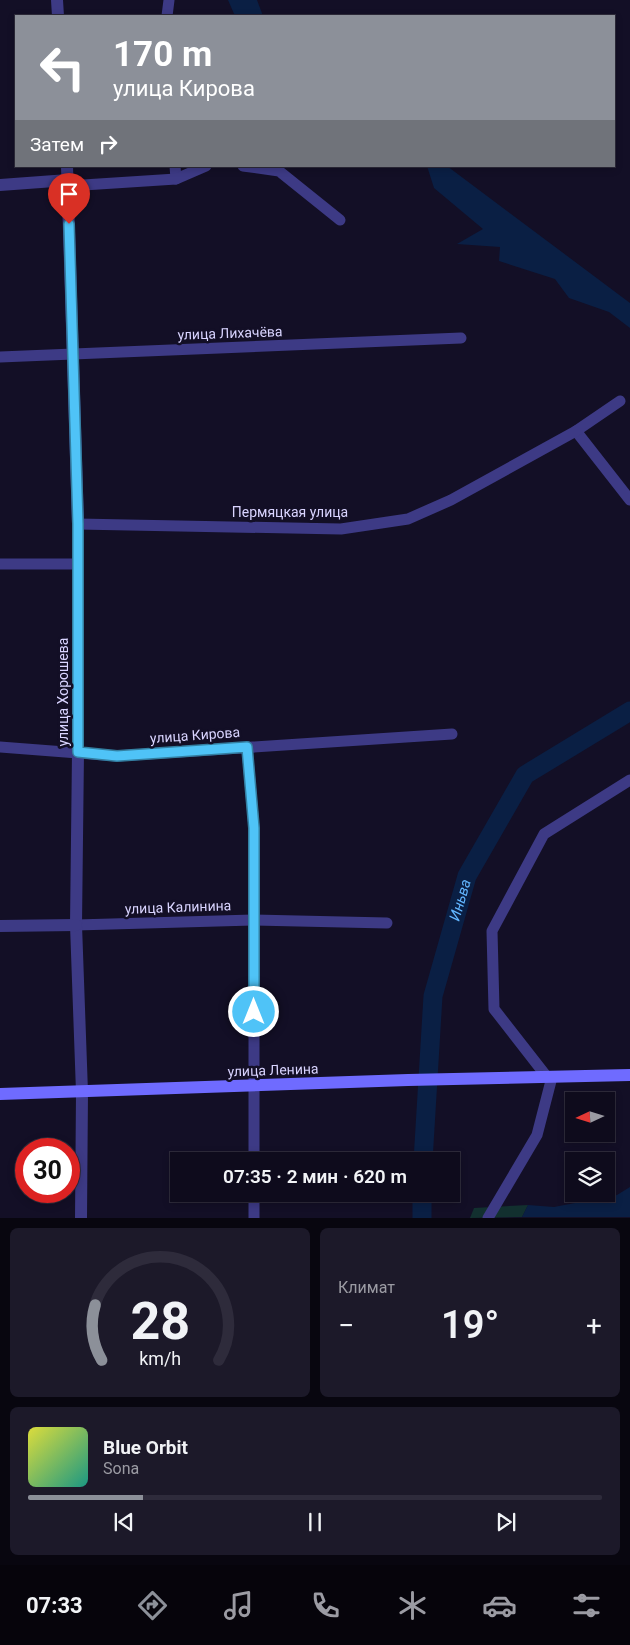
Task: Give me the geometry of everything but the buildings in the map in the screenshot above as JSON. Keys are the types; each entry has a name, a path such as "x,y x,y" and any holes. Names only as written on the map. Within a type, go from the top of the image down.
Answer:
{"main road":[{"name":"улица Ленина","path":"0,1094 408,1080 630,1075"}],"street":[{"path":"57,0 58,15"},
{"path":"167,15 169,0"},
{"name":"улица Хорошева","path":"68,167 78,524 76,926 82,1092 81,1218"},
{"path":"175,167 176,179"},
{"path":"0,185 176,179 204,167"},
{"path":"250,167 279,171 340,220"},
{"name":"улица Лихачёва","path":"0,357 461,338"},
{"name":"Пермяцкая улица","path":"78,524 341,529 408,519 451,500 576,431 620,401"},
{"path":"576,431 630,500"},
{"path":"0,564 78,564"},
{"name":"улица Кирова","path":"0,747 117,756 452,734"},
{"path":"247,747 254,828 254,1152"},
{"path":"488,1218 537,1136 549,1077 494,1009 492,931 544,834 630,780"},
{"name":"улица Калинина","path":"0,926 76,926 254,920 387,923"},
{"path":"254,1202 254,1218"}],"green space":[{"path":"528,1205 522,1217 470,1218 474,1208"}],"water":[{"path":"228,0 257,0 263,15 235,15"},
{"path":"427,167 448,167 630,303 630,328 609,312 569,298 555,279 499,261 500,247 457,244 483,229 434,188"},
{"path":"630,1187 630,1217 522,1217 528,1205 554,1207 580,1202 615,1202 615,1195"}],"waterway":[{"name":"Иньва","path":"424,1152 433,996 467,876 525,775 630,711"},
{"name":"Иньва","path":"422,1202 422,1218"}],"route":[{"path":"69,224 78,524 78,752 117,756 247,747 254,828 254,1012"}]}
